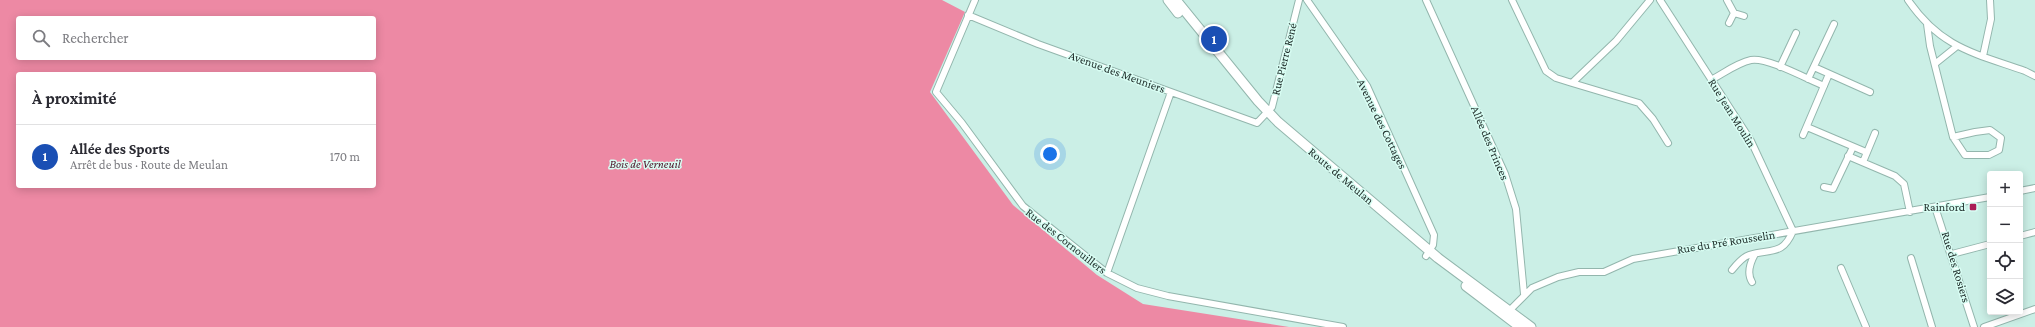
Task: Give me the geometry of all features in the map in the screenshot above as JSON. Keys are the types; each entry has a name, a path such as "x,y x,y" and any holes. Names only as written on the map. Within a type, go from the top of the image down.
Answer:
{"main road":[{"name":"Route de Meulan","path":"1168,0 1266,114 1428,253 1507,313 1531,327"},
{"name":"Route de Meulan","path":"1176,0 1266,114"},
{"name":"Route de Meulan","path":"1507,313 1520,327"}],"street":[{"path":"968,15 975,0"},
{"name":"Rue Pierre René","path":"1266,114 1272,107 1300,0"},
{"name":"Avenue des Cottages","path":"1307,0 1367,86 1434,235 1434,240 1428,253"},
{"name":"Allée des Princes","path":"1426,0 1505,174 1516,209 1524,294"},
{"path":"1512,0 1546,71 1556,78 1639,103 1653,119 1668,143"},
{"path":"1572,83 1616,41 1650,0"},
{"name":"Rue Jean Moulin","path":"1660,0 1751,141 1793,231"},
{"path":"1727,0 1734,12 1744,16"},
{"path":"1908,0 1927,24 1956,47 2035,76"},
{"path":"1983,56 1991,19 1990,0"},
{"path":"1729,23 1734,12"},
{"name":"Avenue des Meuniers","path":"968,15 1038,44 1257,123 1266,114"},
{"name":"Rue des Cornouillers","path":"968,15 936,92 962,123 1023,206 1107,273 1137,288 1168,296 1343,327"},
{"path":"1808,79 1834,24"},
{"path":"1927,24 1930,46 1936,63 1953,137 1965,155 1989,155 1999,150 2000,138 1990,130 1953,137"},
{"path":"1780,67 1796,33"},
{"path":"1936,63 1956,47"},
{"path":"1711,80 1738,65 1752,60 1765,60 1824,86"},
{"path":"1814,67 1870,92"},
{"path":"1803,135 1829,74"},
{"path":"1107,273 1171,92"},
{"path":"1806,127 1866,152"},
{"path":"1863,162 1875,133"},
{"path":"1824,187 1833,189 1852,146"},
{"path":"1848,156 1895,176 1904,184 1910,212"},
{"path":"2023,190 2035,188"},
{"name":"Rue du Pré Rousselin","path":"1507,313 1524,294 1532,288 1558,277 1579,272 1604,272 1633,259 1987,198"},
{"name":"Rue des Rosiers","path":"1935,207 1952,254 1974,327"},
{"path":"1732,270 1747,255 1772,252 1782,248 1789,241 1793,231"},
{"path":"2023,235 2035,232"},
{"path":"1952,254 1987,245"},
{"path":"1752,282 1750,273 1751,261 1755,254"},
{"path":"1911,258 1932,327"},
{"path":"1841,268 1866,327"},
{"path":"1984,327 2035,309"}],"green space":[{"name":"Bois de Verneuil","path":"0,0 942,0 965,12 930,92 1013,205 1097,275 1143,304 1289,327 0,327"}],"place":[{"name":"Allée des Sports","path":"1214,39"},
{"name":"Rainford","path":"1973,207"}]}
